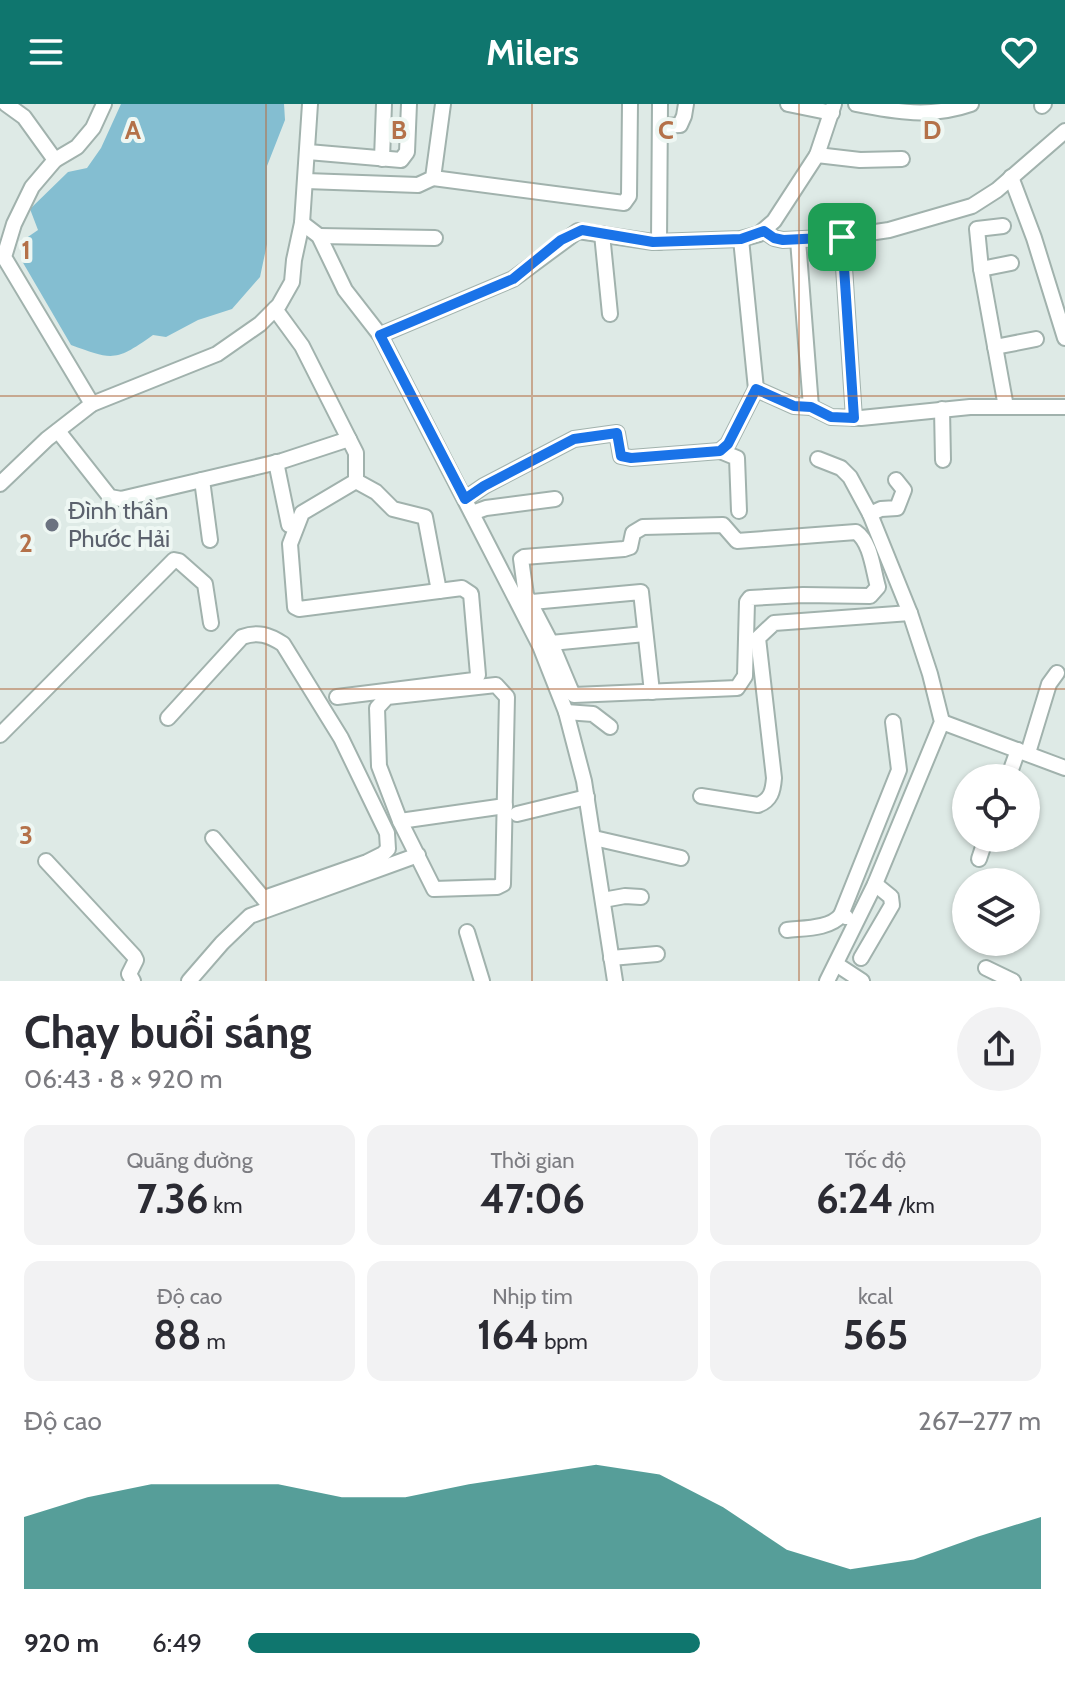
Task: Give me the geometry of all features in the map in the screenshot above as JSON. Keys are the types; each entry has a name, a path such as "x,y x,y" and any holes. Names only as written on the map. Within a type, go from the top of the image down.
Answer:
{"street":[{"path":"6,104 24,117 55,160"},
{"path":"92,404 2,255 32,187 55,160 77,147 93,128 104,104"},
{"path":"0,484 92,404 217,354 260,324 275,309 292,282 302,223 310,104"},
{"path":"382,159 384,104"},
{"path":"308,152 401,160 405,157 409,104"},
{"path":"433,178 443,104"},
{"path":"306,181 418,185 433,178 624,203 629,196 630,104"},
{"path":"659,242 660,104"},
{"path":"660,126 680,125 686,104"},
{"path":"380,335 513,279 561,240 578,231 659,242 741,239 764,231 817,155 833,109 788,104"},
{"path":"856,104 902,113 926,114 971,104"},
{"path":"764,231 774,238 798,240 842,237 889,230 972,206 1065,131"},
{"path":"817,155 860,160 902,159"},
{"path":"1011,177 1034,238 1065,338"},
{"path":"972,206 1006,407"},
{"path":"302,223 319,236 345,290 380,335 540,646 566,712 587,797 615,981"},
{"path":"977,229 1003,226"},
{"path":"602,234 610,314"},
{"path":"319,236 435,238"},
{"path":"842,237 854,418"},
{"path":"720,451 728,444 756,389 741,239"},
{"path":"798,240 811,407"},
{"path":"981,269 1011,263"},
{"path":"275,309 302,346 356,453 356,481"},
{"path":"995,347 1036,339"},
{"path":"756,389 794,406 811,407 831,417 1006,407 1062,411"},
{"path":"942,409 943,460"},
{"path":"58,431 110,497 121,499 276,462 349,439"},
{"path":"465,499 574,439 617,433 621,456 631,458 720,451 737,458 739,511"},
{"path":"818,459 841,468 850,477 870,514 910,613 942,722 875,884 827,981"},
{"path":"276,462 289,525"},
{"path":"202,480 210,540"},
{"path":"870,514 881,509 897,508 904,494 903,486 896,480"},
{"path":"356,481 376,492 393,509 425,517 439,591"},
{"path":"337,697 474,680 478,675 471,594 462,588 299,609 295,607 290,544 302,513 356,481"},
{"path":"472,513 486,508 555,499"},
{"path":"723,525 737,541 856,532 862,536 878,587 873,595 750,598 747,602 745,676 737,688 652,692 574,695 532,602 526,595 521,559 624,549 630,547 633,533 643,527 723,525"},
{"path":"0,735 174,560 205,584 211,623"},
{"path":"532,602 641,592 652,692"},
{"path":"802,621 803,595"},
{"path":"701,796 758,805 771,796 774,778 758,638 774,623 910,613"},
{"path":"168,718 242,637 254,633 273,637 283,644 341,738 387,833 388,849 383,854 268,903 250,916 189,981"},
{"path":"551,643 645,634"},
{"path":"1016,764 1049,684 1057,673"},
{"path":"496,685 507,697 511,810 503,884 497,887 434,889 400,821 379,766 377,708 387,697 496,685"},
{"path":"566,712 593,714 610,727"},
{"path":"787,930 829,923 841,915 899,770 893,722"},
{"path":"942,722 1065,768"},
{"path":"400,821 511,810 587,797"},
{"path":"213,838 268,903"},
{"path":"594,838 681,858"},
{"path":"979,859 981,852"},
{"path":"268,903 418,855"},
{"path":"46,861 134,956 136,960 129,974 133,981"},
{"path":"861,958 892,905 891,897 875,884"},
{"path":"603,900 641,897"},
{"path":"841,915 858,922"},
{"path":"467,932 482,981"},
{"path":"611,958 657,954"},
{"path":"836,964 862,981"},
{"path":"986,968 1013,981"}],"water":[{"path":"121,104 284,104 285,120 267,166 267,244 260,277 232,309 198,320 166,337 153,335 121,354 105,356 71,345 22,261 22,241 38,230 30,209 68,172 87,168 101,148"}],"place":[{"name":"Đình thần Phước Hải","path":"52,525"}],"route":[{"path":"582,230 653,242 741,239 764,231 783,240 842,237 854,418 831,417 811,407 794,406 756,389 728,444 720,451 631,458 621,456 617,433 574,439 465,499 380,335 513,279 561,240 582,230"}]}
